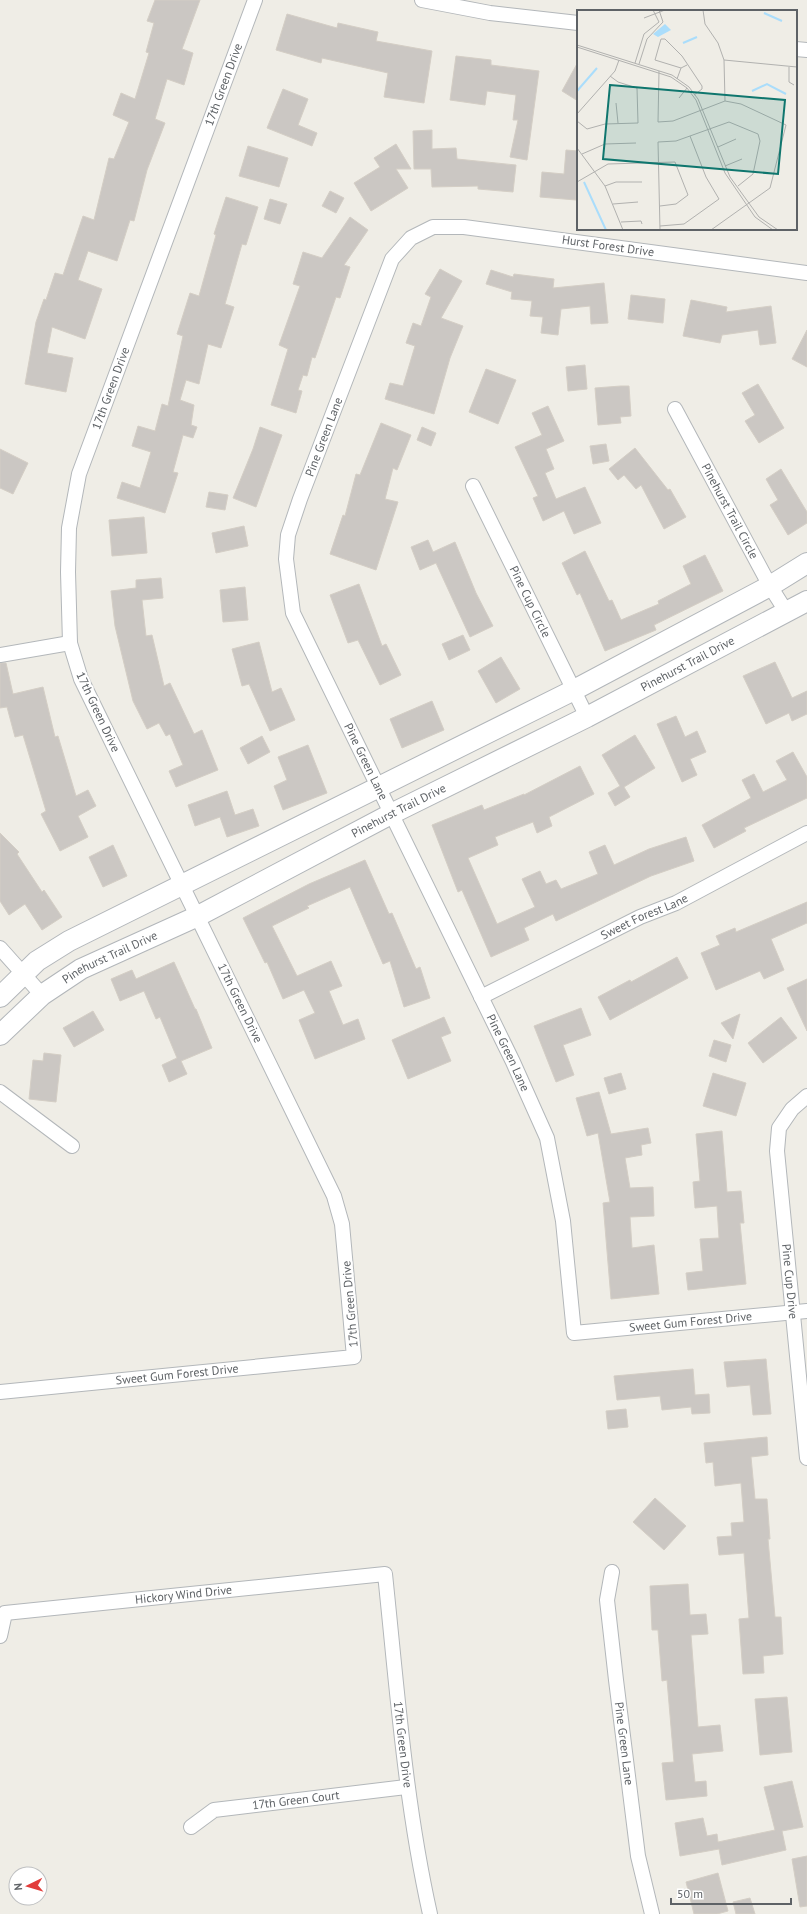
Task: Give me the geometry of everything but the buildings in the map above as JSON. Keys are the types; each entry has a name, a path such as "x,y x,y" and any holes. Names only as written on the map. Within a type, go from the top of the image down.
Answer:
{"street":[{"name":"17th Green Drive","path":"255,0 79,474 69,528 68,572 70,644 81,679 334,1196 342,1224 354,1357"},
{"path":"422,0 490,13 577,23"},
{"path":"797,49 807,50"},
{"name":"Hurst Forest Drive","path":"411,238 433,227 464,227 807,273"},
{"name":"Pine Green Lane","path":"411,238 392,259 300,499 288,535 286,559 293,613 481,997 546,1138 563,1221 574,1333"},
{"name":"Pinehurst Trail Circle","path":"675,409 770,586 787,613"},
{"name":"Pine Cup Circle","path":"474,486 587,716"},
{"path":"0,997 37,962 69,942 574,690 770,586 807,563"},
{"name":"Pinehurst Trail Drive","path":"0,1035 42,994 80,969 198,916 391,814 587,716 787,613 807,601"},
{"path":"0,655 70,644"},
{"name":"Sweet Forest Lane","path":"481,997 640,917 676,902 807,833"},
{"path":"0,948 22,975 42,994"},
{"path":"0,1092 72,1146"},
{"name":"Pine Cup Drive","path":"807,1096 792,1109 780,1128 777,1150 791,1313 807,1458"},
{"name":"Sweet Gum Forest Drive","path":"574,1333 807,1311"},
{"name":"Sweet Gum Forest Drive","path":"0,1392 354,1357"},
{"name":"Pine Green Lane","path":"612,1572 607,1600 616,1680 638,1856 652,1914"},
{"name":"17th Green Drive","path":"385,1574 406,1787 418,1860 430,1914"},
{"name":"Hickory Wind Drive","path":"0,1636 5,1613 385,1574"},
{"name":"17th Green Court","path":"191,1827 214,1810 406,1787"}]}
